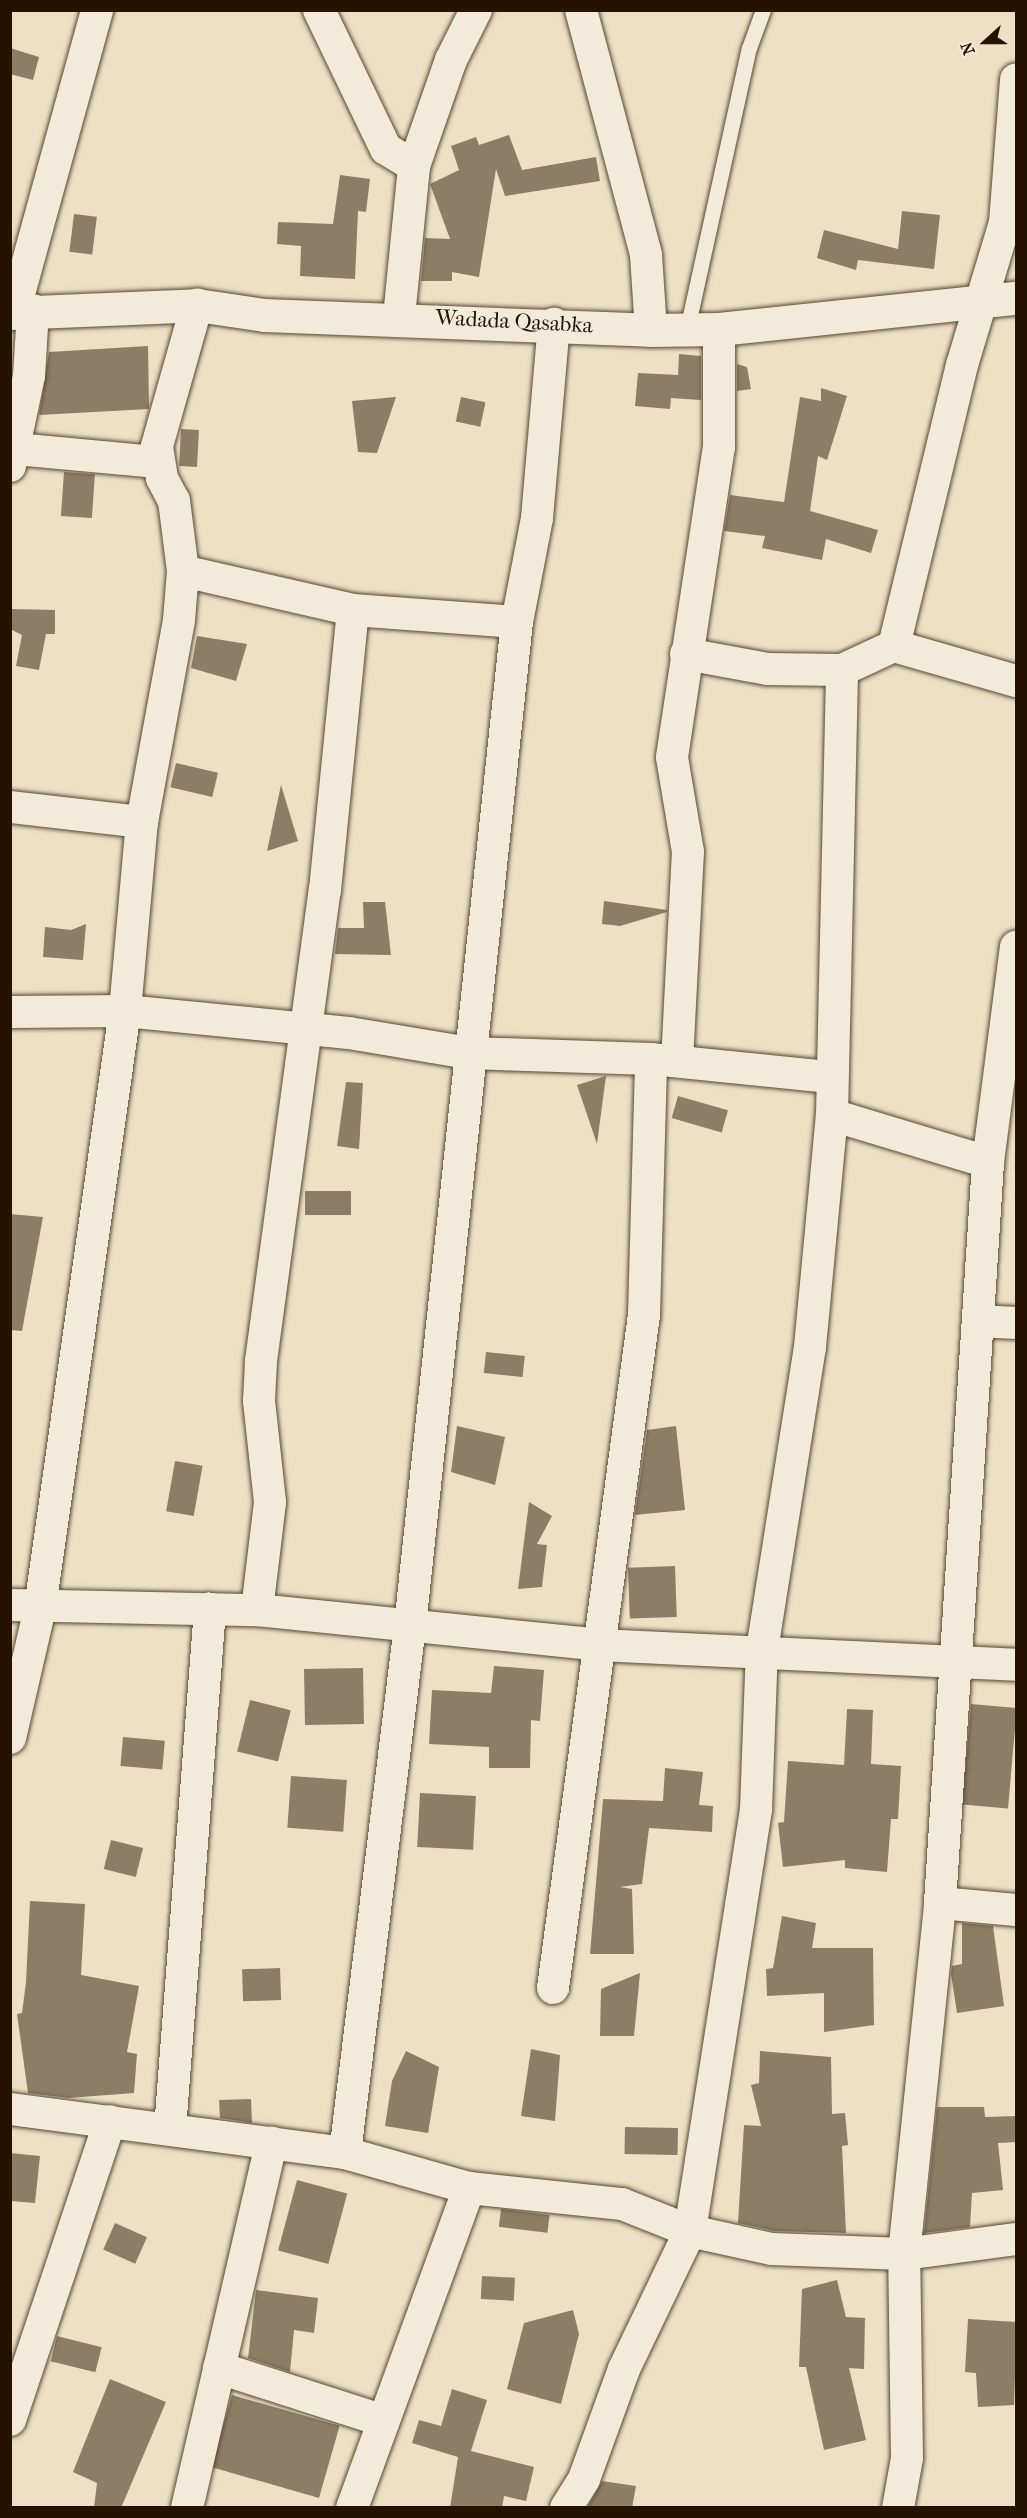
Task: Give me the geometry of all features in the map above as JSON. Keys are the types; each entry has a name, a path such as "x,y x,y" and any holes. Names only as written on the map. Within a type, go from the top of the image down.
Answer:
{"street":[{"path":"97,10 19,312 13,458 157,462"},
{"path":"319,10 386,149 414,166"},
{"path":"399,316 414,166 451,60 476,10"},
{"path":"581,10 646,255 651,330"},
{"path":"894,646 981,304 1005,223 1017,79"},
{"name":"Wadada Qasabka","path":"19,312 197,305 264,315 399,316 651,330 719,329 981,304 1017,298"},
{"path":"10,1738 25,1607 125,1011 142,822 183,571 174,501 157,462 160,433 197,305"},
{"path":"345,2153 410,1626 469,1053 517,622 537,518 554,324"},
{"path":"553,1988 644,1315 664,1060 688,852 672,757 719,447 719,329"},
{"path":"183,571 353,610 517,622"},
{"path":"257,1610 270,1502 259,1401 261,1361 334,810 353,610"},
{"path":"686,654 768,669 843,669 894,646 1017,681"},
{"path":"566,2508 584,2479 624,2369 690,2231 756,1810 762,1650 810,1347 832,1115 829,1077 843,669"},
{"path":"10,807 142,822"},
{"path":"898,2508 907,2458 904,2254 940,1903 988,1162 1017,948"},
{"path":"10,1012 125,1011 305,1028 469,1053 664,1060 829,1077"},
{"path":"832,1115 988,1162"},
{"path":"978,1321 1017,1323"},
{"path":"25,1607 257,1610 599,1645 762,1650 1017,1665"},
{"path":"170,2129 210,1609"},
{"path":"940,1903 1017,1910"},
{"path":"10,2109 345,2153 469,2188 622,2204 690,2231 772,2249 904,2254 1017,2239"},
{"path":"10,2420 110,2121"},
{"path":"188,2508 271,2143"},
{"path":"352,2508 469,2188"},
{"path":"219,2368 384,2421"}],"lane":[{"path":"687,329 749,48 763,10"}],"building":[{"path":"10,48 39,57 33,80 10,74"},
{"path":"509,135 522,170 596,157 600,181 505,196 496,169 479,277 452,272 452,281 421,281 425,238 450,239 430,184 459,170 451,146 476,137 479,145"},
{"path":"340,175 370,179 366,212 358,211 355,279 300,276 301,246 277,244 278,222 333,224"},
{"path":"902,211 940,215 934,269 858,260 856,270 817,258 824,230 898,249"},
{"path":"74,214 97,217 92,255 69,252"},
{"path":"148,346 149,409 39,415 49,352"},
{"path":"679,354 701,356 701,400 671,398 670,409 635,406 638,373 678,375"},
{"path":"737,364 747,367 751,389 737,391"},
{"path":"821,388 847,396 827,460 818,456 810,511 878,530 871,553 826,539 822,560 762,548 765,536 724,531 730,495 784,502 800,397 821,401"},
{"path":"396,397 377,453 358,452 352,401"},
{"path":"461,397 485,402 480,427 456,421"},
{"path":"181,429 199,430 197,467 179,466"},
{"path":"64,472 95,474 92,518 61,516"},
{"path":"10,609 55,610 55,634 46,634 39,670 16,666 22,635 10,629"},
{"path":"197,636 247,644 236,681 191,668"},
{"path":"176,763 218,773 212,797 170,787"},
{"path":"281,785 298,841 267,851"},
{"path":"604,901 667,910 667,912 620,926 602,924"},
{"path":"363,902 385,902 391,955 335,954 338,928 364,928"},
{"path":"86,924 83,960 43,957 45,927 71,930"},
{"path":"606,1076 597,1144 577,1085"},
{"path":"346,1082 363,1083 359,1149 337,1146"},
{"path":"678,1096 728,1110 722,1132 672,1118"},
{"path":"305,1191 351,1191 351,1215 305,1215"},
{"path":"10,1214 43,1217 22,1331 10,1330"},
{"path":"486,1352 525,1356 523,1377 484,1373"},
{"path":"457,1426 505,1437 495,1485 451,1472"},
{"path":"676,1426 685,1510 635,1515 647,1430"},
{"path":"175,1461 203,1466 194,1516 166,1511"},
{"path":"529,1502 552,1516 537,1544 547,1545 542,1587 518,1589"},
{"path":"675,1566 677,1617 630,1619 628,1568"},
{"path":"494,1666 544,1670 540,1721 531,1720 530,1768 489,1768 489,1747 429,1744 432,1690 491,1693"},
{"path":"363,1668 364,1724 305,1725 304,1669"},
{"path":"250,1700 291,1710 278,1762 237,1751"},
{"path":"971,1704 1016,1708 1008,1809 962,1805"},
{"path":"847,1709 873,1710 871,1764 901,1766 898,1819 891,1819 887,1872 845,1868 845,1860 783,1867 778,1823 784,1822 788,1761 844,1765"},
{"path":"123,1737 165,1741 162,1770 120,1766"},
{"path":"665,1768 703,1772 699,1805 713,1806 712,1832 649,1828 642,1884 620,1887 632,1889 634,1954 590,1954 603,1799 663,1801"},
{"path":"291,1776 347,1780 343,1832 287,1828"},
{"path":"420,1793 476,1796 473,1850 417,1847"},
{"path":"111,1840 143,1848 136,1877 104,1869"},
{"path":"30,1901 85,1904 81,1975 139,1986 127,2052 137,2054 134,2093 68,2098 28,2093 17,2014 22,2013 26,1982"},
{"path":"782,1916 816,1923 812,1948 873,1948 874,2025 824,2032 824,1993 767,1996 766,1969 773,1968"},
{"path":"962,1923 993,1926 1004,2006 957,2013 951,1974 952,1966 962,1964"},
{"path":"280,1968 281,2000 243,2001 242,1969"},
{"path":"640,1973 634,2036 600,2036 601,1989"},
{"path":"531,2049 560,2055 555,2121 521,2116"},
{"path":"406,2051 439,2067 428,2133 385,2126 392,2081"},
{"path":"760,2051 831,2057 832,2114 845,2113 848,2145 842,2146 846,2233 774,2231 738,2223 744,2125 761,2126 751,2085 759,2083"},
{"path":"251,2099 252,2123 220,2118 219,2100"},
{"path":"937,2107 984,2107 985,2117 1017,2116 1017,2142 998,2143 1003,2190 972,2193 970,2227 924,2233"},
{"path":"625,2127 678,2128 678,2155 625,2154"},
{"path":"10,2153 40,2156 35,2203 10,2201"},
{"path":"297,2180 347,2193 328,2264 278,2251"},
{"path":"501,2209 550,2215 547,2233 499,2227"},
{"path":"115,2223 147,2237 135,2264 103,2249"},
{"path":"482,2276 515,2278 514,2301 481,2299"},
{"path":"837,2280 846,2317 865,2318 864,2369 849,2368 866,2440 824,2450 806,2367 799,2367 802,2289"},
{"path":"256,2290 318,2298 314,2333 294,2330 290,2372 248,2358"},
{"path":"573,2310 579,2334 561,2404 507,2389 524,2323"},
{"path":"968,2319 1017,2322 1014,2405 978,2407 976,2373 965,2372"},
{"path":"57,2336 102,2347 95,2372 51,2361"},
{"path":"110,2379 166,2402 121,2508 94,2508 97,2483 73,2472"},
{"path":"452,2389 487,2400 471,2451 534,2467 526,2501 504,2496 502,2508 450,2508 458,2457 412,2443 419,2420 441,2426"},
{"path":"232,2395 340,2426 319,2498 211,2467"},
{"path":"602,2481 636,2486 632,2508 587,2508"}]}
